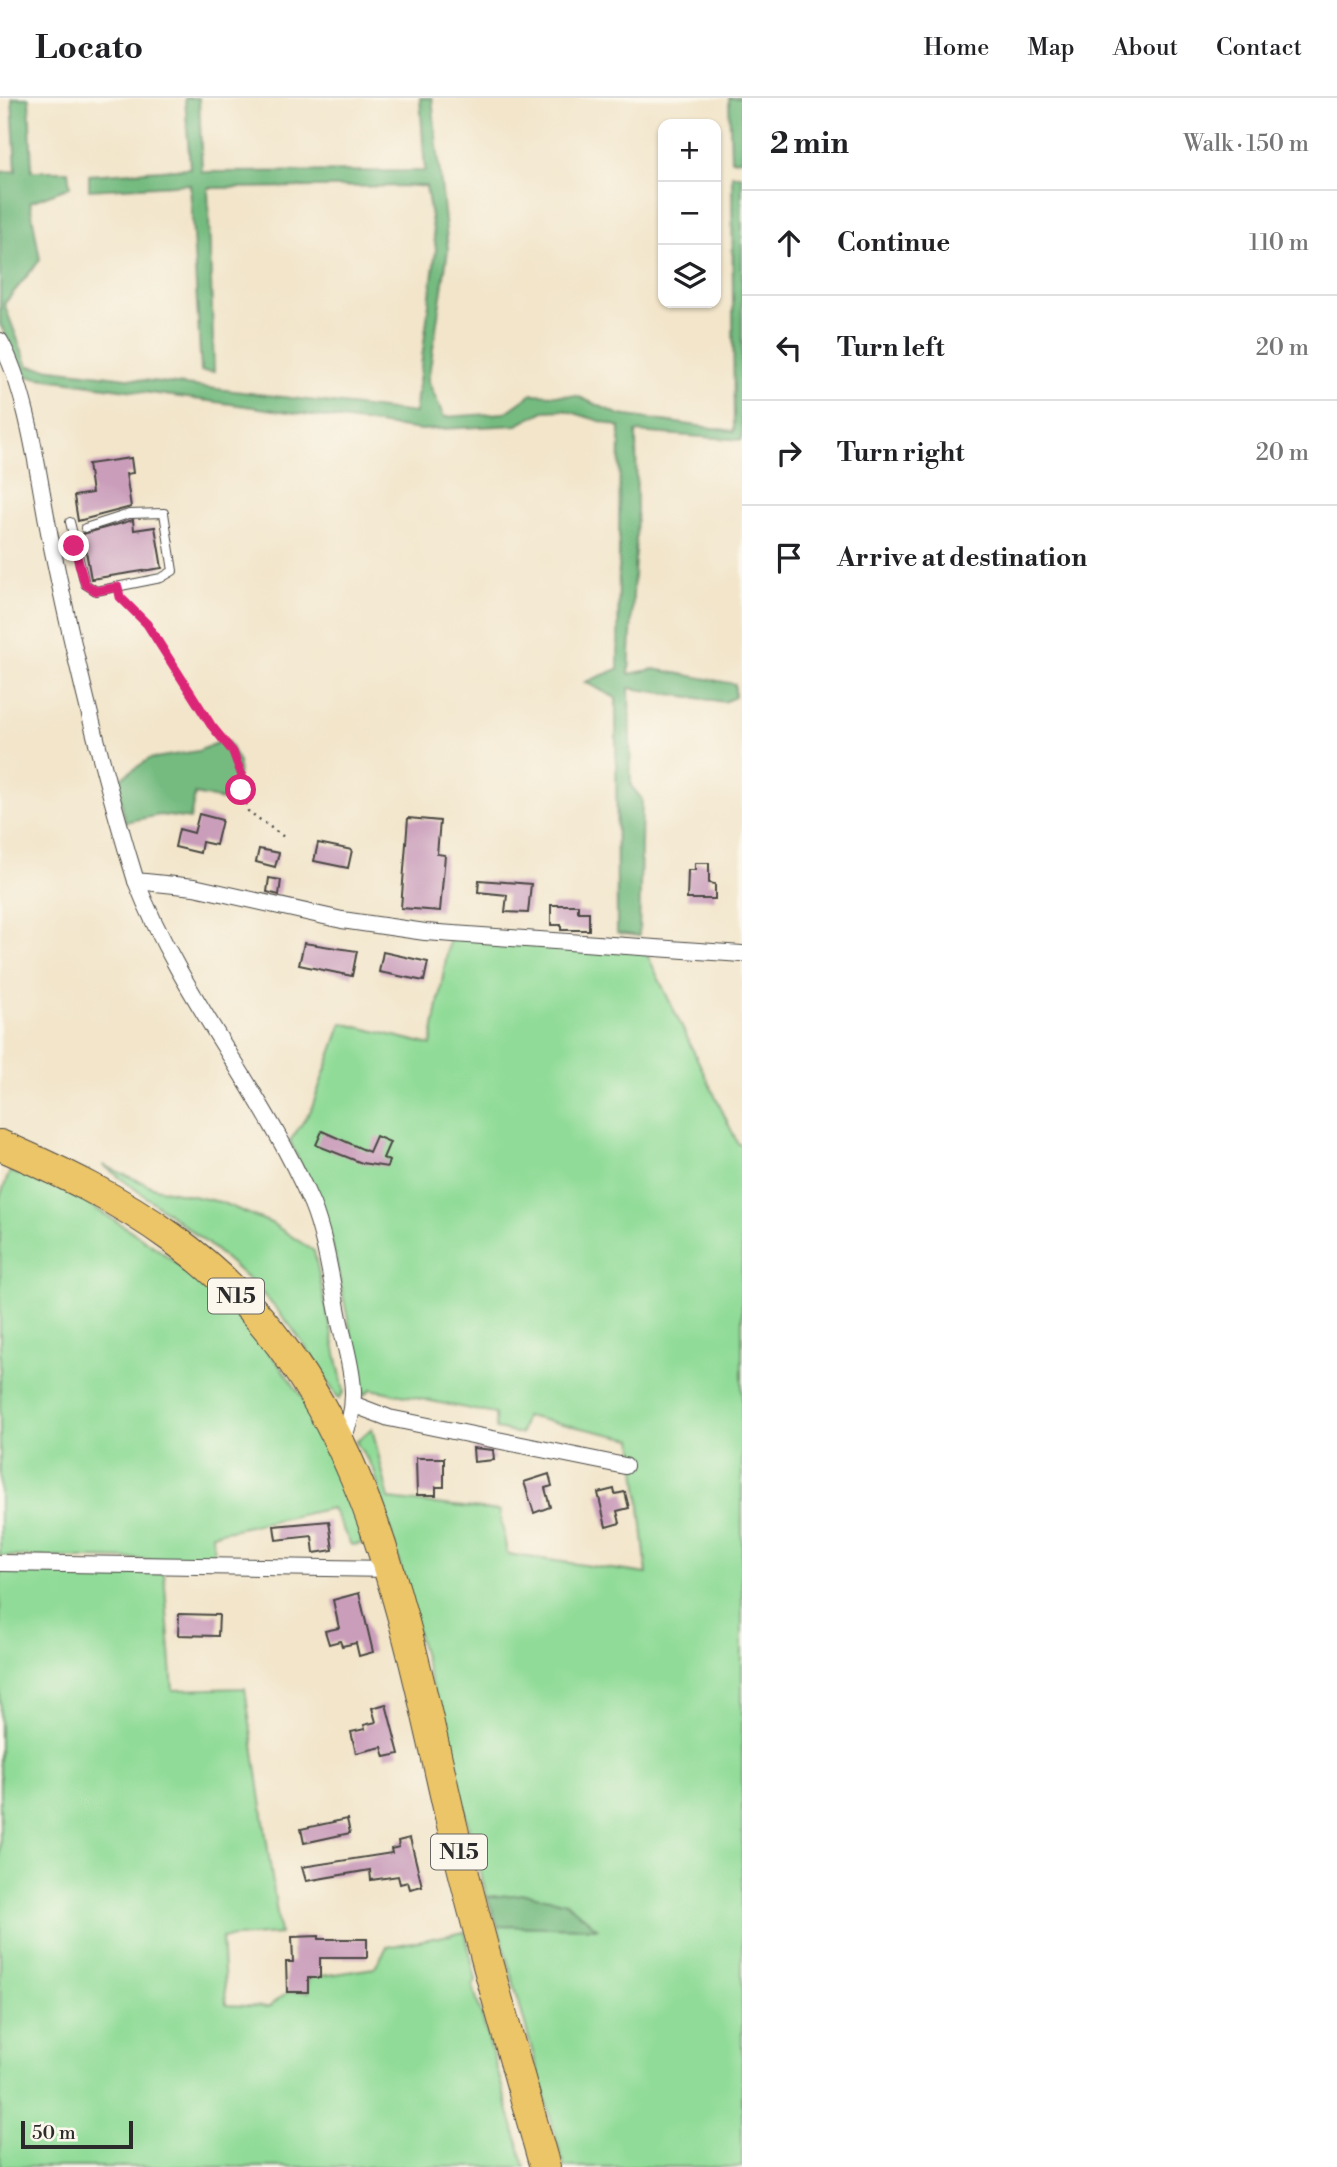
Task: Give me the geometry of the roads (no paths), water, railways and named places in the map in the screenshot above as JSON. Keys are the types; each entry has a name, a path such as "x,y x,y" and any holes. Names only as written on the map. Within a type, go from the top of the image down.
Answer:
{"highway":[{"name":"N15","path":"0,1145 99,1191 173,1238 226,1285 273,1335 310,1386 341,1441 363,1491 390,1569 456,1840 545,2167"}],"street":[{"path":"0,341 22,401 53,555 98,747 136,881 181,979 271,1127 313,1208 345,1343 355,1405 351,1423 341,1441"},
{"path":"136,881 194,887 342,920 425,932 742,954"},
{"path":"355,1405 389,1418 625,1466"},
{"path":"0,1563 390,1569"}],"lane":[{"path":"70,522 85,584 96,591 162,578 173,571 164,513 129,514 85,528"},
{"path":"53,555 74,546"}]}
